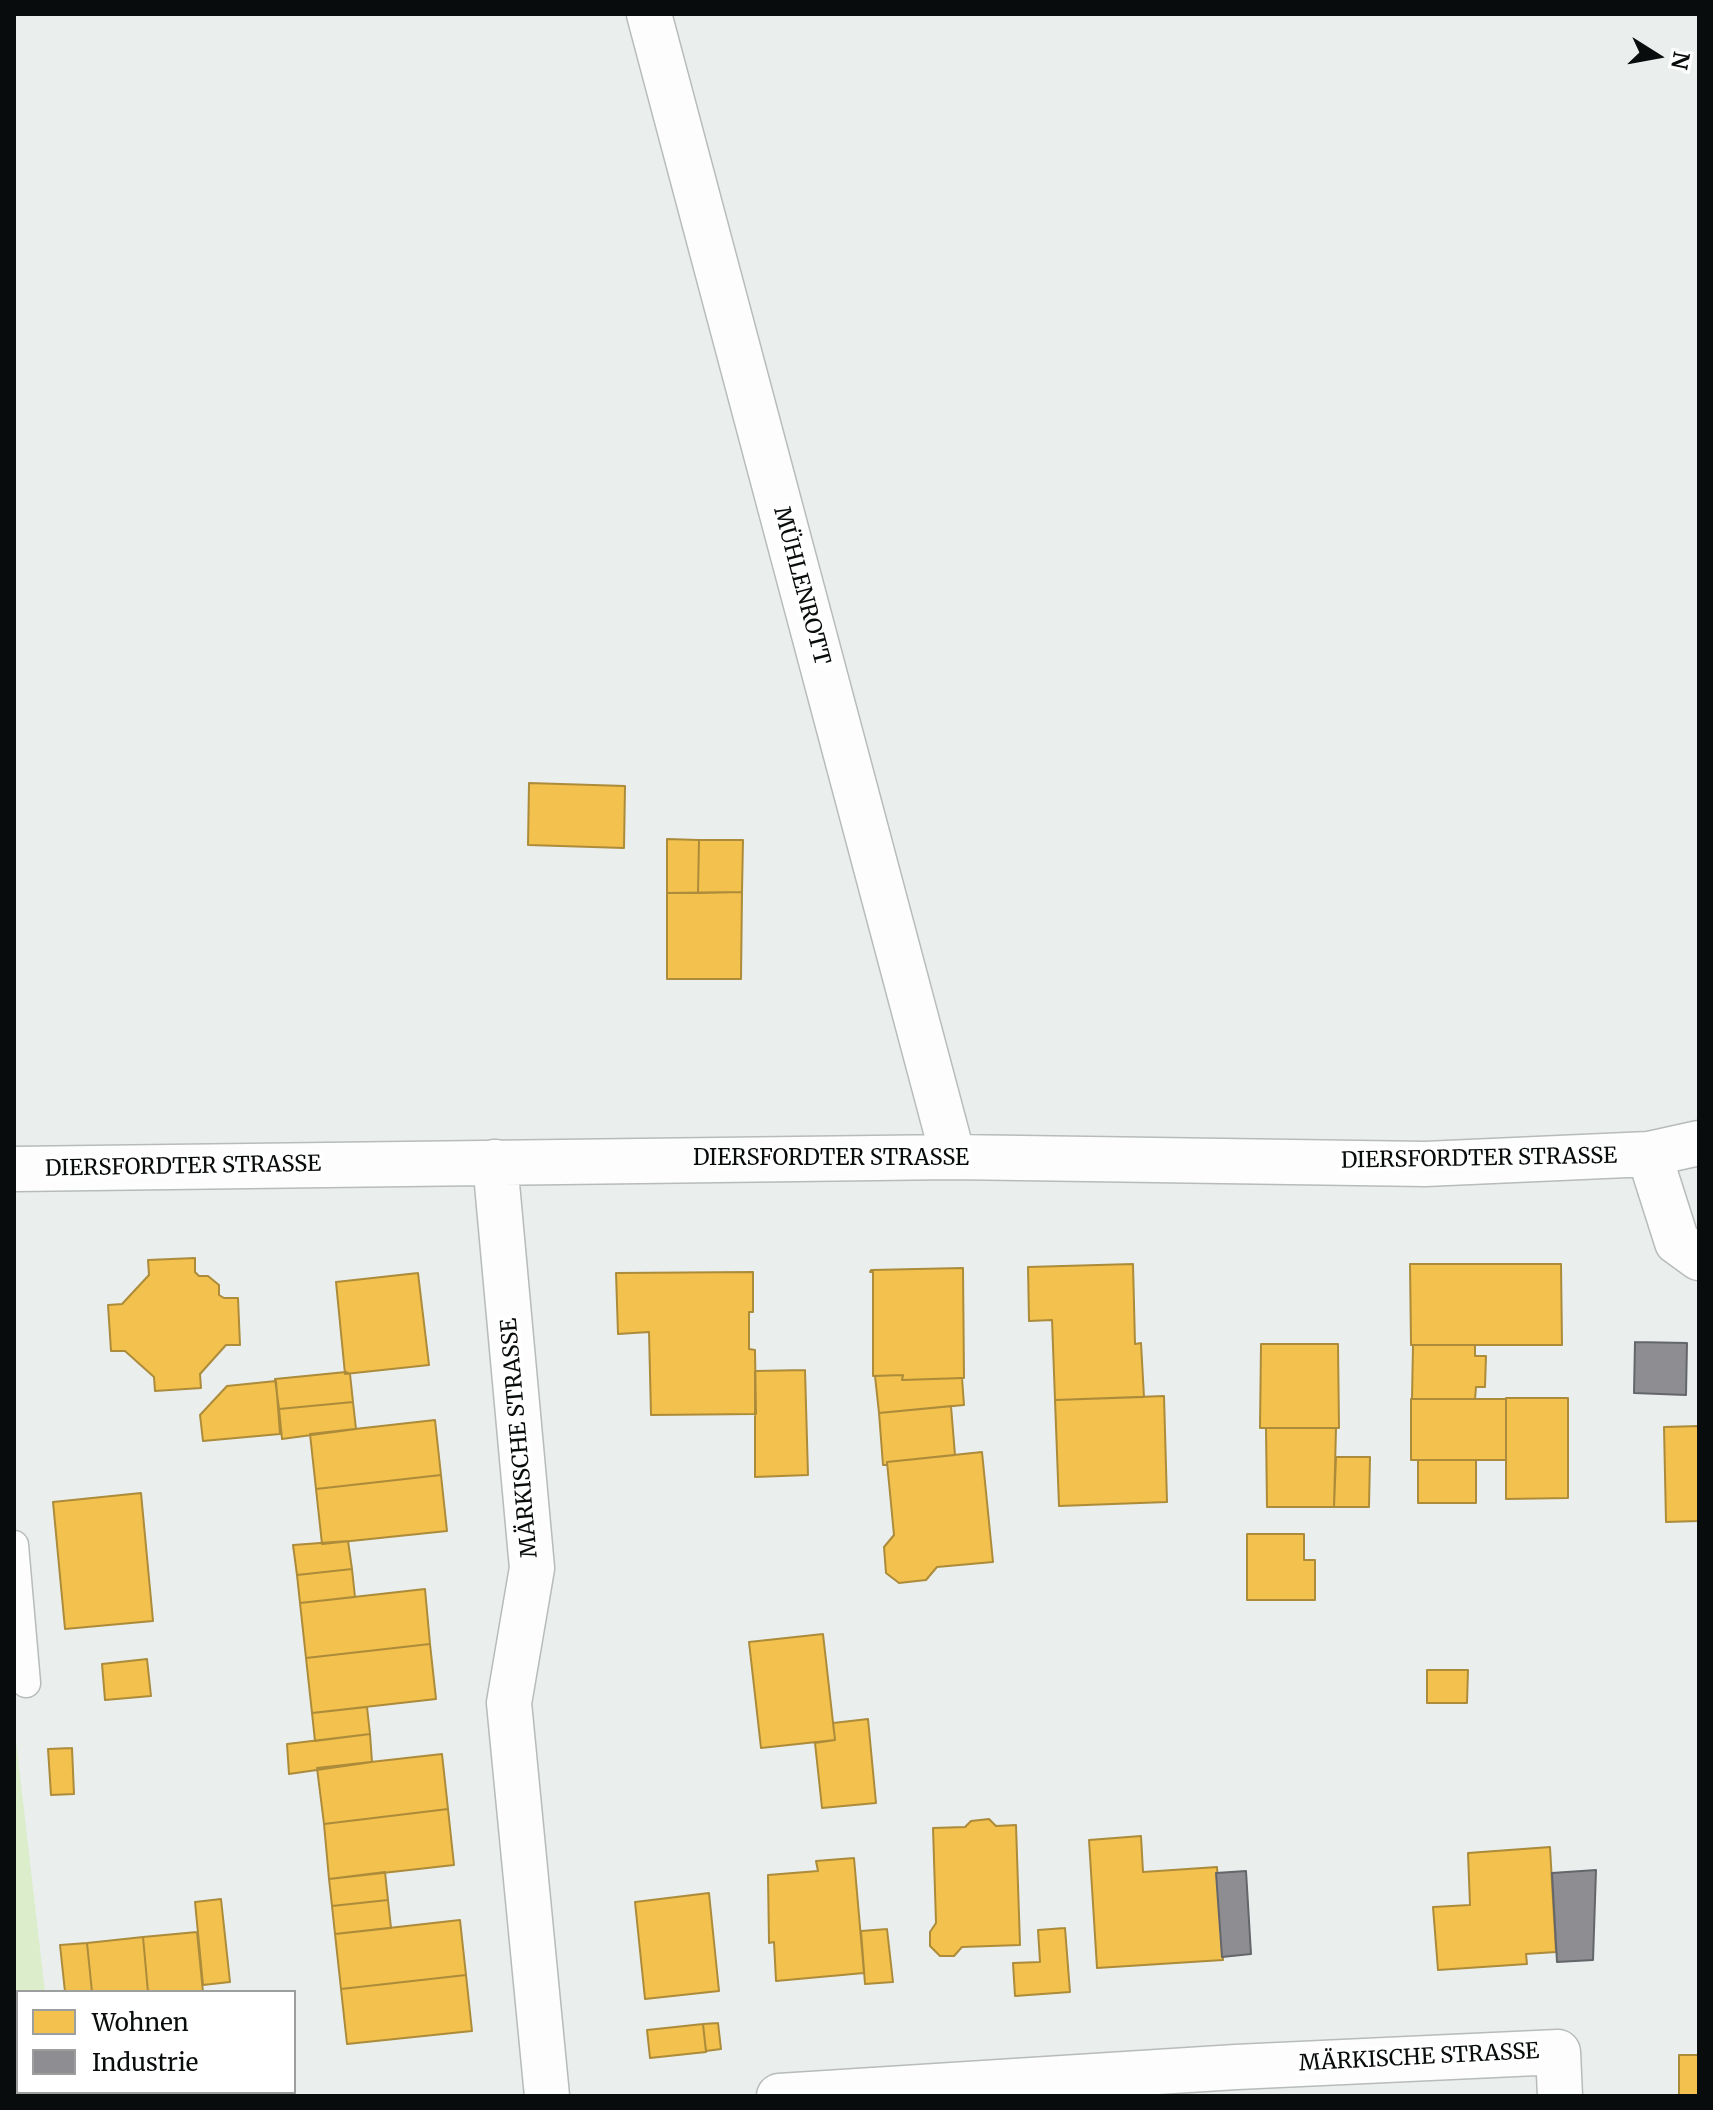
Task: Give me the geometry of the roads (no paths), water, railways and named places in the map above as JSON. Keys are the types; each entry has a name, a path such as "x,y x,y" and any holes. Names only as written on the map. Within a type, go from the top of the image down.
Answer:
{"street":[{"name":"MÜHLENROTT","path":"649,14 953,1157"},
{"name":"DIERSFORDTER STRASSE","path":"14,1169 953,1157 1425,1164 1649,1154 1699,1143"},
{"name":"DIERSFORDTER STRASSE","path":"1649,1154 1677,1242 1699,1258"},
{"name":"MÄRKISCHE STRASSE","path":"495,1162 532,1568 509,1703 547,2096"},
{"name":"MÄRKISCHE STRASSE","path":"779,2096 1237,2082 1558,2052 1560,2096"}],"lane":[{"path":"14,1545 26,1683"}]}
